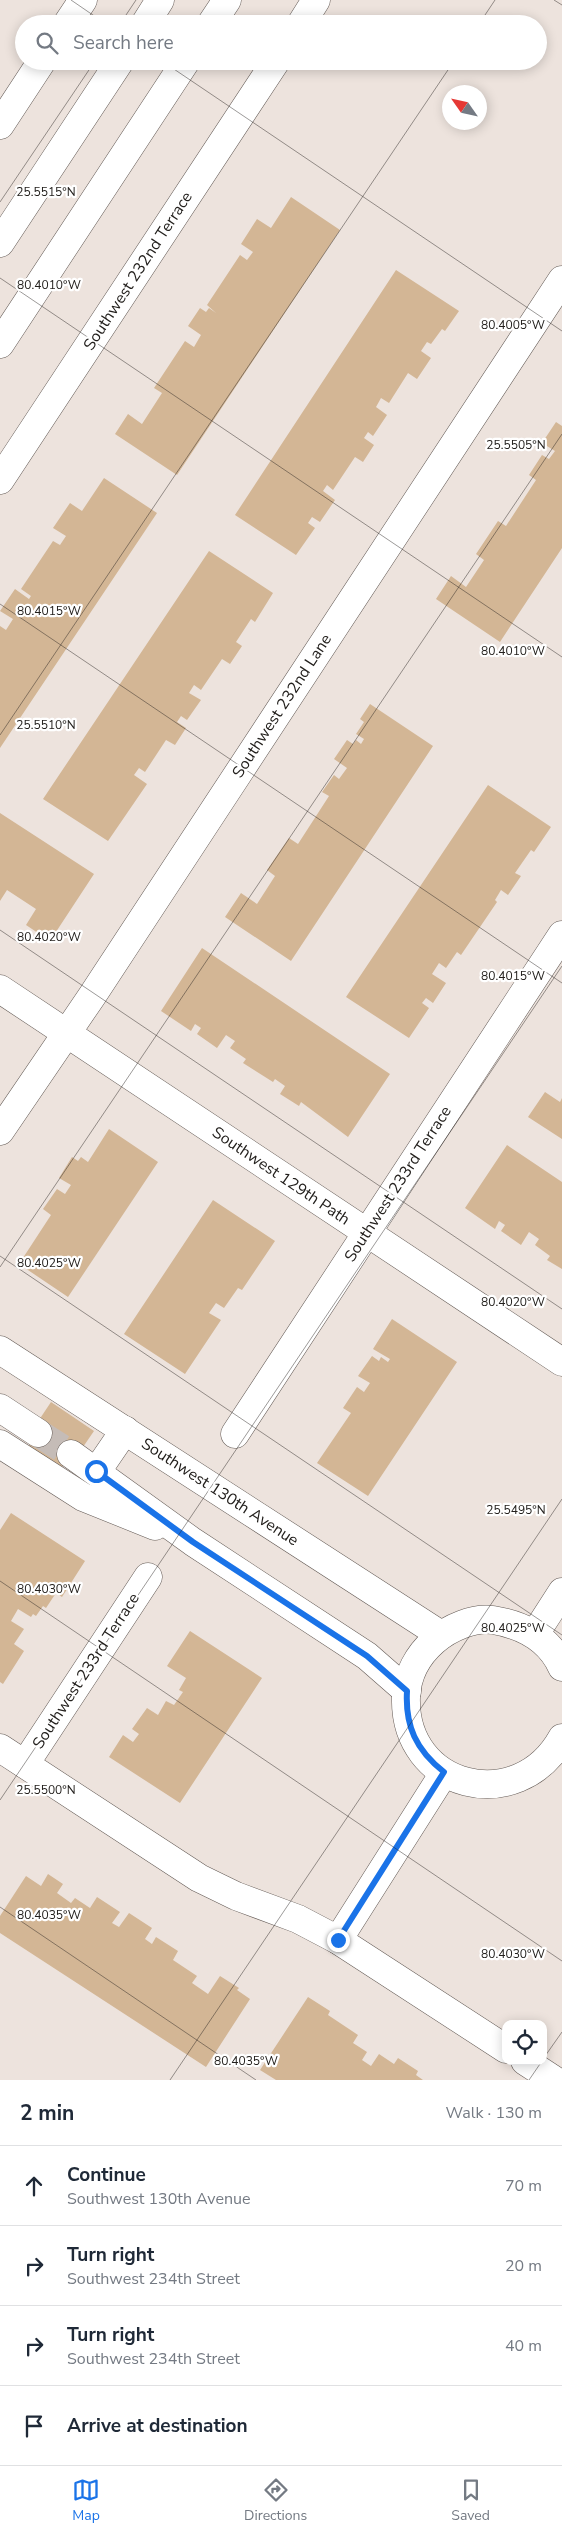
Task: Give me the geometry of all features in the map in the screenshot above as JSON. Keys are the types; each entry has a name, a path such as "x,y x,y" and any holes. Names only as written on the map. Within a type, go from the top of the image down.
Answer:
{"street":[{"path":"73,15 82,0"},
{"path":"150,15 160,0"},
{"path":"217,15 227,0"},
{"path":"307,15 316,0"},
{"path":"0,125 36,70"},
{"path":"0,243 114,70"},
{"path":"0,344 180,70"},
{"name":"Southwest 232nd Terrace","path":"0,480 270,70"},
{"name":"Southwest 232nd Lane","path":"0,1131 67,1034 562,280"},
{"name":"Southwest 233rd Terrace","path":"235,1434 562,935"},
{"name":"Southwest 129th Path","path":"0,990 562,1362"},
{"name":"Southwest 130th Avenue","path":"0,1350 441,1635"},
{"path":"0,1408 38,1433"},
{"path":"96,1471 125,1430"},
{"path":"0,1444 83,1498 193,1542"},
{"path":"70,1454 193,1542 367,1656 407,1691"},
{"name":"Southwest 233rd Terrace","path":"25,1764 148,1577"},
{"path":"535,1634 562,1592"},
{"path":"562,1667 550,1648 535,1634 513,1624 488,1620 464,1624 441,1635 418,1659 410,1675 406,1710 410,1729 418,1746 429,1761 444,1772 462,1781 500,1784 519,1779 536,1769 550,1756 562,1738"},
{"path":"0,1748 199,1878 236,1896 298,1919 338,1940 502,2046"},
{"path":"338,1940 444,1772"},
{"path":"531,2065 554,2080"}],"building":[{"path":"291,197 340,230 177,475 115,434 128,414 142,424 162,393 154,388 185,341 194,347 201,335 188,326 200,308 206,312 209,308 216,313 207,305 240,255 247,260 253,252 241,244 257,219 271,228"},
{"path":"396,270 459,311 445,331 442,329 431,344 427,342 421,351 431,358 417,379 408,373 389,403 381,398 376,407 387,415 373,436 368,432 364,438 374,445 363,462 355,457 333,490 327,485 323,491 335,500 320,522 312,517 308,523 315,528 296,555 235,515"},
{"path":"556,422 562,426 562,548 500,642 436,599 451,576 466,587 484,560 476,554 498,521 506,526 536,480 529,475 542,455 549,459 555,451 542,443"},
{"path":"104,478 157,513 0,748 0,626 6,630 13,619 0,611 15,589 29,599 31,596 21,589 53,541 60,545 66,536 53,528 70,503 82,511"},
{"path":"209,551 273,593 255,622 251,619 236,642 242,646 230,664 222,659 201,690 194,685 189,693 201,700 187,720 181,716 177,722 186,728 175,745 166,740 145,772 139,768 134,775 147,784 108,841 43,799"},
{"path":"370,704 433,746 291,961 225,917 241,893 257,904 275,876 267,870 289,838 298,844 329,796 322,792 334,775 339,779 347,768 334,759 347,740 353,744 356,740 361,744 364,739 356,734 364,722 360,719"},
{"path":"488,785 551,827 534,852 531,850 515,873 521,876 508,895 501,890 495,900 497,902 461,955 457,952 446,968 439,963 432,974 446,983 433,1003 426,998 422,1003 429,1008 409,1038 346,997"},
{"path":"0,813 94,874 50,941 26,925 36,909 7,890 0,901"},
{"path":"202,948 390,1074 348,1137 301,1102 299,1106 280,1094 285,1086 275,1079 273,1082 243,1063 246,1059 230,1048 235,1041 226,1035 217,1048 197,1034 201,1028 195,1024 191,1031 161,1011"},
{"path":"545,1092 560,1102 562,1098 562,1139 528,1117"},
{"path":"109,1129 158,1162 68,1297 19,1264 51,1215 43,1209 57,1189 65,1194 71,1185 59,1178 72,1157 78,1161 81,1157 88,1162"},
{"path":"507,1145 562,1182 562,1269 547,1260 550,1256 535,1245 539,1239 529,1232 521,1245 501,1231 505,1225 499,1221 495,1229 465,1208"},
{"path":"213,1200 275,1241 242,1290 238,1288 224,1308 216,1303 209,1313 221,1320 185,1374 124,1334"},
{"path":"392,1319 457,1362 368,1496 317,1463 351,1413 343,1408 357,1387 364,1392 370,1383 358,1376 372,1356 379,1361 381,1357 388,1362 390,1359 373,1349"},
{"path":"51,1402 94,1431 83,1447 71,1454 61,1469 28,1447 44,1423 39,1420"},
{"path":"11,1513 85,1561 62,1597 56,1593 46,1608 43,1606 36,1616 33,1614 31,1617 18,1609 11,1621 24,1629 14,1644 24,1651 3,1684 0,1682 0,1530"},
{"path":"190,1631 262,1678 180,1803 109,1757 123,1735 133,1742 139,1734 132,1729 147,1708 158,1715 166,1701 174,1705 183,1692 179,1690 186,1678 167,1666"},
{"path":"48,1874 63,1884 57,1893 71,1903 75,1898 90,1908 97,1897 120,1912 112,1923 119,1927 129,1913 152,1928 145,1939 152,1944 156,1937 178,1951 173,1960 197,1976 192,1983 208,1994 220,1976 239,1988 237,1990 250,1999 206,2067 0,1933 0,1916 26,1876 41,1886"},
{"path":"308,1997 330,2011 328,2015 358,2035 353,2043 367,2052 362,2060 371,2066 379,2054 394,2064 398,2058 418,2071 416,2075 423,2080 276,2080 260,2070"}],"tunnel":[{"path":"38,1433 71,1454"}],"route":[{"path":"96,1471 193,1542 367,1656 391,1675 407,1691 406,1710 410,1729 418,1746 429,1761 444,1772 338,1940"}]}
